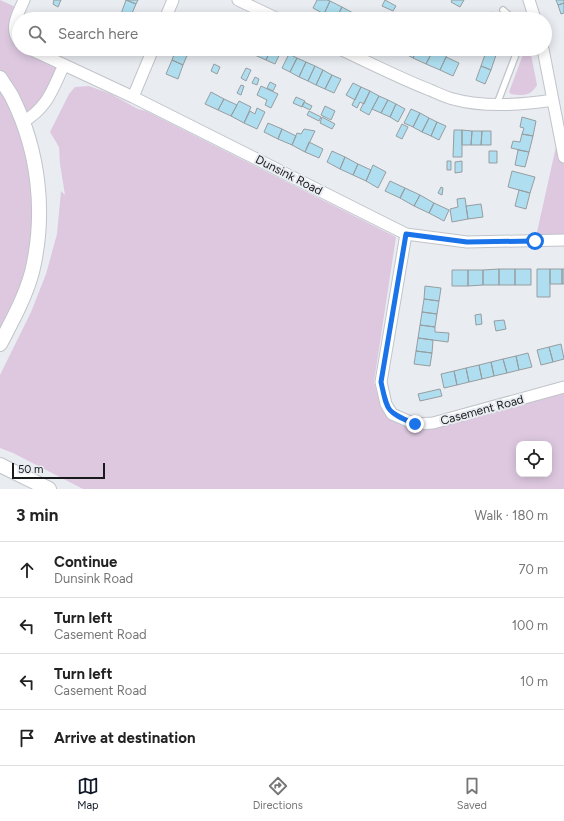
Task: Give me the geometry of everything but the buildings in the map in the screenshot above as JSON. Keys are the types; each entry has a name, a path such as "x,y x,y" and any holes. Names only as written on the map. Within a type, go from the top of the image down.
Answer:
{"street":[{"path":"19,12 24,0"},
{"path":"168,12 173,0"},
{"path":"238,0 263,12"},
{"path":"529,0 533,12"},
{"name":"Dunsink Road","path":"45,56 133,96 406,234 467,242 564,240"},
{"path":"133,96 149,56"},
{"path":"355,56 411,83 453,99 480,103 525,105 554,100"},
{"path":"545,56 564,157"},
{"path":"23,122 40,109 46,101 64,65"},
{"path":"0,78 13,98 31,146 38,185 40,219 32,273 22,302 1,341"},
{"name":"Casement Road","path":"406,234 381,382 386,404 392,414 415,424 433,423 564,387"},
{"path":"0,465 49,489"}],"lane":[{"path":"497,104 515,56"}],"shaded area":[{"path":"0,0 20,9 20,12 12,12 12,56 44,56 64,65 30,117 0,78"},
{"path":"522,56 531,56 537,85 535,89 529,93 519,95 511,94 509,92"},
{"path":"0,79 35,158 37,247 0,338"},
{"path":"89,86 111,94 138,109 146,111 396,237 374,382 380,404 388,417 434,427 564,393 564,489 83,489 13,453 0,448 0,375 31,312 46,274 57,234 61,191 65,195 59,147 50,132 69,94 75,87"},
{"path":"559,133 564,159 564,240 535,241"}],"route":[{"path":"415,424 392,414 386,404 381,382 406,234 467,242 535,241"}]}
